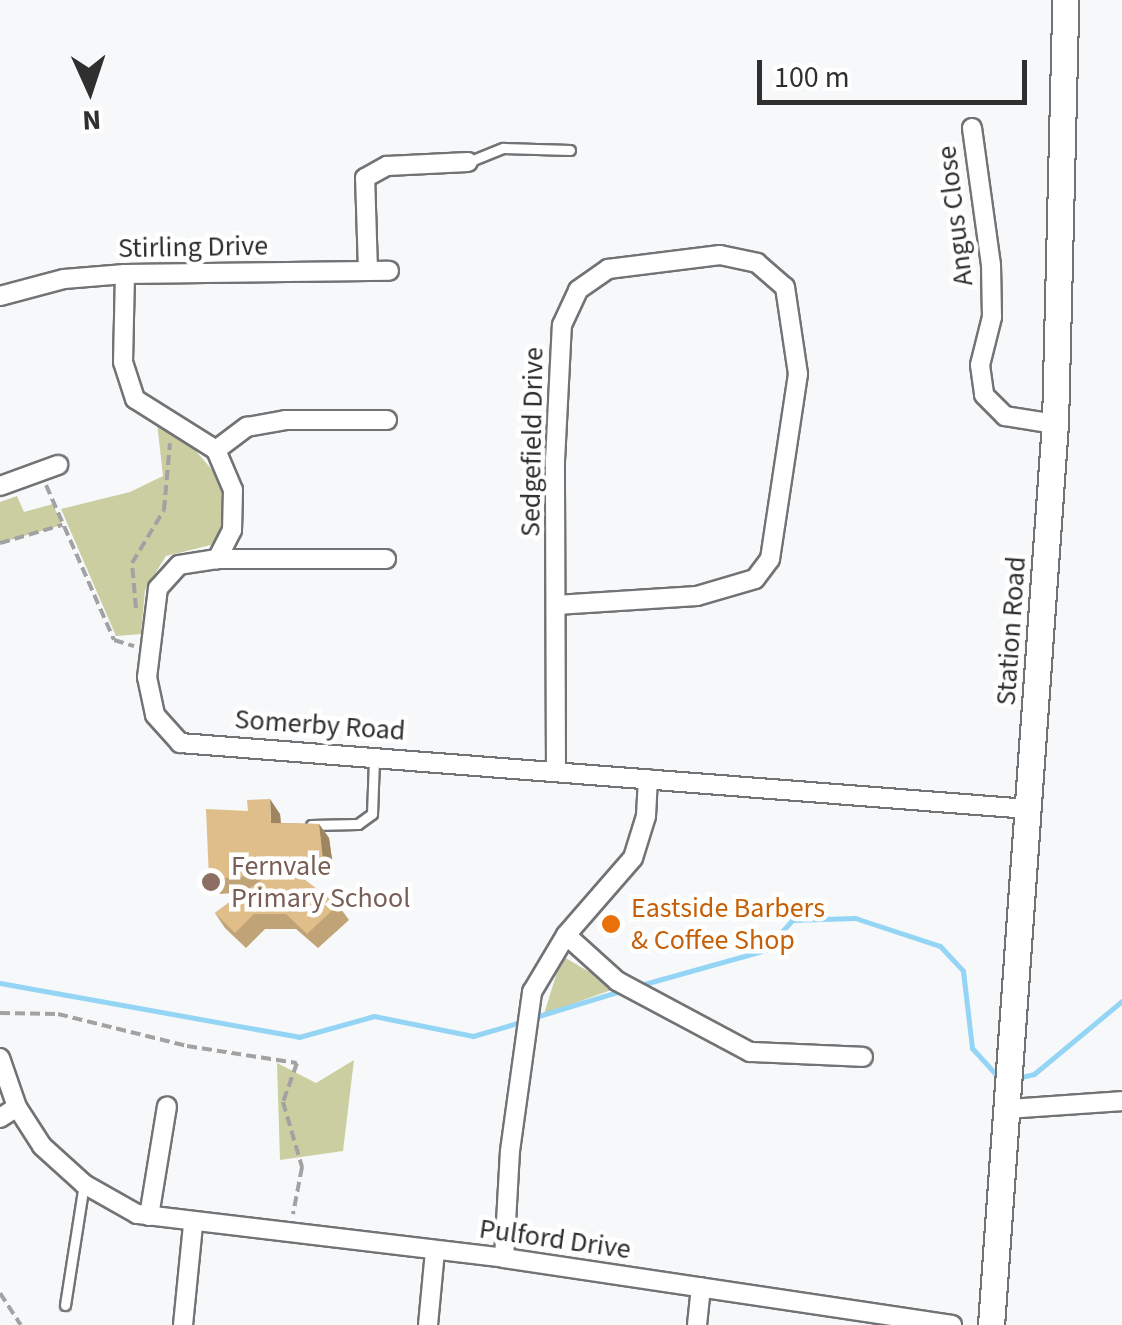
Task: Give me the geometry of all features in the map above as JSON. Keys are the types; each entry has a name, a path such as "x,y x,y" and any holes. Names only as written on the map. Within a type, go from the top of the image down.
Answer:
{"street":[{"name":"Station Road","path":"991,1325 1055,424 1065,0"},
{"name":"Angus Close","path":"972,128 992,265 992,316 980,365 984,395 1005,416 1055,424"},
{"path":"368,271 365,178 387,166 468,162"},
{"name":"Sedgefield Drive","path":"556,605 697,596 755,579 770,559 798,374 785,286 757,263 720,255 608,269 578,290 562,325 556,605 556,770"},
{"name":"Stirling Drive","path":"0,296 64,278 125,274 389,271"},
{"path":"125,274 124,362 135,399 172,418 216,450 233,490 232,530 217,559"},
{"path":"216,450 247,427 285,420 386,420"},
{"path":"0,486 49,468"},
{"name":"Somerby Road","path":"386,560 217,559 179,566 158,588 148,646 156,714 180,743 1028,809"},
{"path":"504,1258 512,1132 532,992 566,935 633,858 648,779"},
{"path":"566,935 617,982 750,1052 863,1057"},
{"name":"Pulford Drive","path":"0,1058 17,1107 42,1146 84,1184 149,1216 193,1225 504,1258 952,1325"},
{"path":"1008,1109 1122,1100"},
{"path":"149,1216 166,1106"},
{"path":"0,1118 17,1107"},
{"path":"183,1325 193,1225"},
{"path":"428,1325 435,1251"},
{"path":"697,1325 701,1288"}],"lane":[{"path":"468,162 503,148 570,150"},
{"path":"294,824 358,824 372,814 374,756"},
{"path":"65,1305 84,1184"}],"path":[{"path":"49,468 62,525 114,640 148,646 130,582 132,563 170,490 172,418"},
{"path":"0,543 62,525"},
{"path":"0,1012 58,1014 187,1046 297,1063 283,1102 302,1167 286,1234"},
{"path":"0,1293 21,1325"}],"green space":[{"path":"157,423 189,443 213,471 224,498 222,530 211,545 166,556 145,590 141,634 116,636 61,509 130,492 163,476"},
{"path":"17,496 24,512 53,504 62,525 0,543 0,502"},
{"path":"562,956 617,988 544,1014"},
{"path":"354,1060 343,1151 280,1160 277,1063 316,1083"}],"building":[{"path":"270,799 271,823 319,824 323,860 282,863 338,905 307,934 286,914 254,914 235,933 215,913 268,875 209,879 206,809 248,811 247,800"}],"waterway":[{"path":"637,986 766,950 792,920 855,918 940,946 963,971 972,1048 1001,1080"},
{"path":"0,983 299,1037 374,1016 473,1036 521,1022"},
{"path":"532,1018 621,991"},
{"path":"1017,1078 1034,1074 1122,1001"}],"place":[{"name":"Fernvale Primary School","path":"211,882"},
{"name":"Eastside Barbers & Coffee Shop","path":"611,924"}]}
